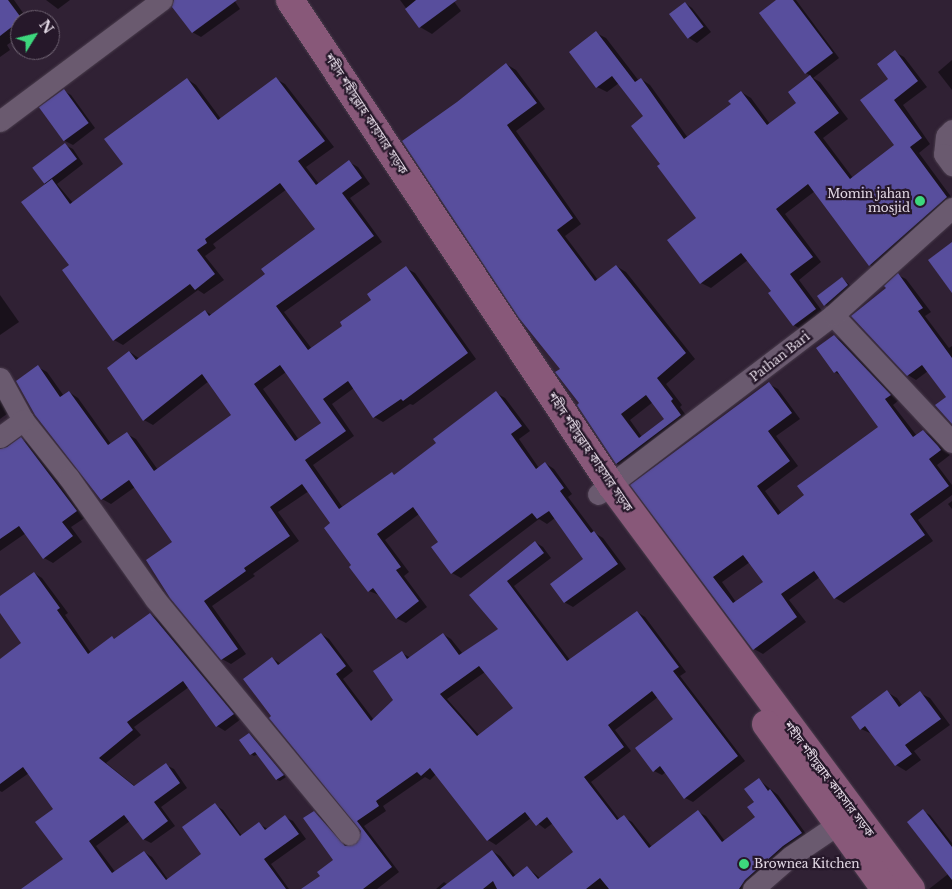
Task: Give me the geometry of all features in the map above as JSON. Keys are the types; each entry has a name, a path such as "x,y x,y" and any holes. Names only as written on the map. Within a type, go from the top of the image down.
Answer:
{"main road":[{"name":"শহীদ শহীদুল্লাহ কায়সার সড়ক","path":"271,0 605,490 885,889"},
{"name":"শহীদ শহীদুল্লাহ কায়সার সড়ক","path":"290,0 605,490 911,889"}],"street":[{"path":"0,121 162,0"},
{"path":"952,130 946,136 944,154 952,165"},
{"name":"Pathan Bari","path":"605,490 833,315 952,208"},
{"path":"833,315 951,436"},
{"path":"0,378 23,420 69,478 155,599 349,834"},
{"path":"0,436 23,420"},
{"path":"753,889 791,856 838,824"}],"building":[{"path":"0,0 8,0 15,10 10,10 10,28 0,36"},
{"path":"174,0 237,0 192,33 172,7"},
{"path":"416,0 457,0 419,28 405,9"},
{"path":"776,0 793,0 833,53 805,74 759,13"},
{"path":"685,2 704,27 688,39 669,14"},
{"path":"596,31 635,82 641,78 684,139 731,104 728,101 741,91 767,125 796,103 788,92 810,75 839,113 814,132 850,179 894,145 860,100 888,79 877,64 895,50 918,81 894,100 922,138 910,147 947,197 869,266 808,184 776,209 813,257 790,274 816,309 793,326 768,293 771,291 741,253 700,284 667,240 696,218 657,166 660,164 631,126 643,116 612,76 596,88 569,52"},
{"path":"506,63 537,103 507,125 573,218 557,230 595,281 616,265 686,353 657,378 673,399 671,401 681,415 616,464 577,405 579,403 555,372 560,369 519,318 402,141 457,102","holes":["646,395 664,419 639,438 621,414"]},
{"path":"276,77 325,141 298,161 316,185 349,160 362,178 342,193 374,236 276,306 308,350 342,326 340,322 371,300 367,294 406,266 468,353 403,401 401,399 373,418 348,381 323,399 346,431 305,460 339,509 392,472 394,475 436,443 433,439 496,391 522,426 511,434 536,469 545,462 564,488 560,491 591,533 594,531 618,564 564,603 550,584 583,559 549,511 537,519 532,513 451,574 431,547 438,542 413,507 377,534 401,567 396,570 419,601 396,619 373,588 368,592 349,567 351,565 324,528 330,523 302,484 270,507 290,536 244,568 246,571 204,601 238,649 221,660 170,598 146,560 172,542 129,480 101,500 35,415 16,381 38,365 60,397 69,391 108,445 127,432 154,471 231,415 202,374 143,421 107,368 129,351 136,360 205,310 209,316 265,274 261,269 315,229 280,183 205,239 207,243 197,250 215,274 195,290 190,284 113,341 62,270 69,265 21,202 52,179 70,204 123,164 104,139 187,78 218,120","holes":["280,365 321,423 295,441 254,384"]},
{"path":"64,89 89,123 64,141 39,107"},
{"path":"65,143 77,159 44,184 32,168"},
{"path":"952,242 952,293 928,260"},
{"path":"898,273 923,308 918,311 952,358 952,424 935,405 946,397 922,365 907,376 851,316 886,288 884,286"},
{"path":"842,277 848,285 824,306 817,296"},
{"path":"834,335 891,395 885,399 913,437 923,430 938,446 941,450 929,459 949,486 910,514 925,535 834,599 814,571 781,594 797,617 753,650 630,485 769,382 792,413 768,431 790,461 757,486 778,515 804,495 797,486 878,427 837,371 834,373 816,348","holes":["743,555 763,582 733,603 713,577"]},
{"path":"21,437 77,511 62,522 73,536 43,559 19,526 0,539 0,449 7,447"},
{"path":"535,541 544,553 507,581 567,661 637,611 679,667 673,671 738,756 684,799 660,766 653,772 635,748 673,719 652,691 608,725 624,747 584,777 617,820 624,815 649,848 698,810 722,842 755,817 747,807 754,802 744,789 759,778 768,791 770,789 802,833 783,846 745,880 739,889 609,889 600,878 586,889 497,889 493,881 483,889 440,889 492,850 513,877 527,866 538,879 573,852 547,817 536,826 525,812 487,841 430,768 421,776 417,772 376,801 379,806 357,821 392,867 363,889 301,889 320,876 317,872 333,860 303,818 314,811 345,846 357,843 361,831 269,718 271,716 243,679 272,657 278,665 321,633 346,666 336,674 371,721 393,700 373,671 402,651 407,659 443,633 459,655 498,629 469,595","holes":["479,666 513,708 477,736 440,694"]},
{"path":"34,572 60,608 57,610 88,654 112,636 114,639 150,613 234,714 216,727 183,681 127,722 133,730 99,758 134,786 166,763 180,783 154,802 168,821 143,840 124,815 89,841 112,873 144,851 166,880 201,854 182,827 215,803 240,836 259,822 265,830 285,815 299,834 264,859 286,889 21,889 63,859 35,822 53,809 23,767 0,784 0,659 21,643 0,613 0,596"},
{"path":"887,690 899,707 920,691 941,719 905,745 912,754 895,766 865,726 860,730 851,717"},
{"path":"249,733 284,775 276,780 255,752 250,755 239,740"},
{"path":"923,809 952,847 952,880 907,822"}],"place":[{"name":"Momin jahan mosjid","path":"920,201"},
{"name":"Brownea Kitchen","path":"744,864"}]}
